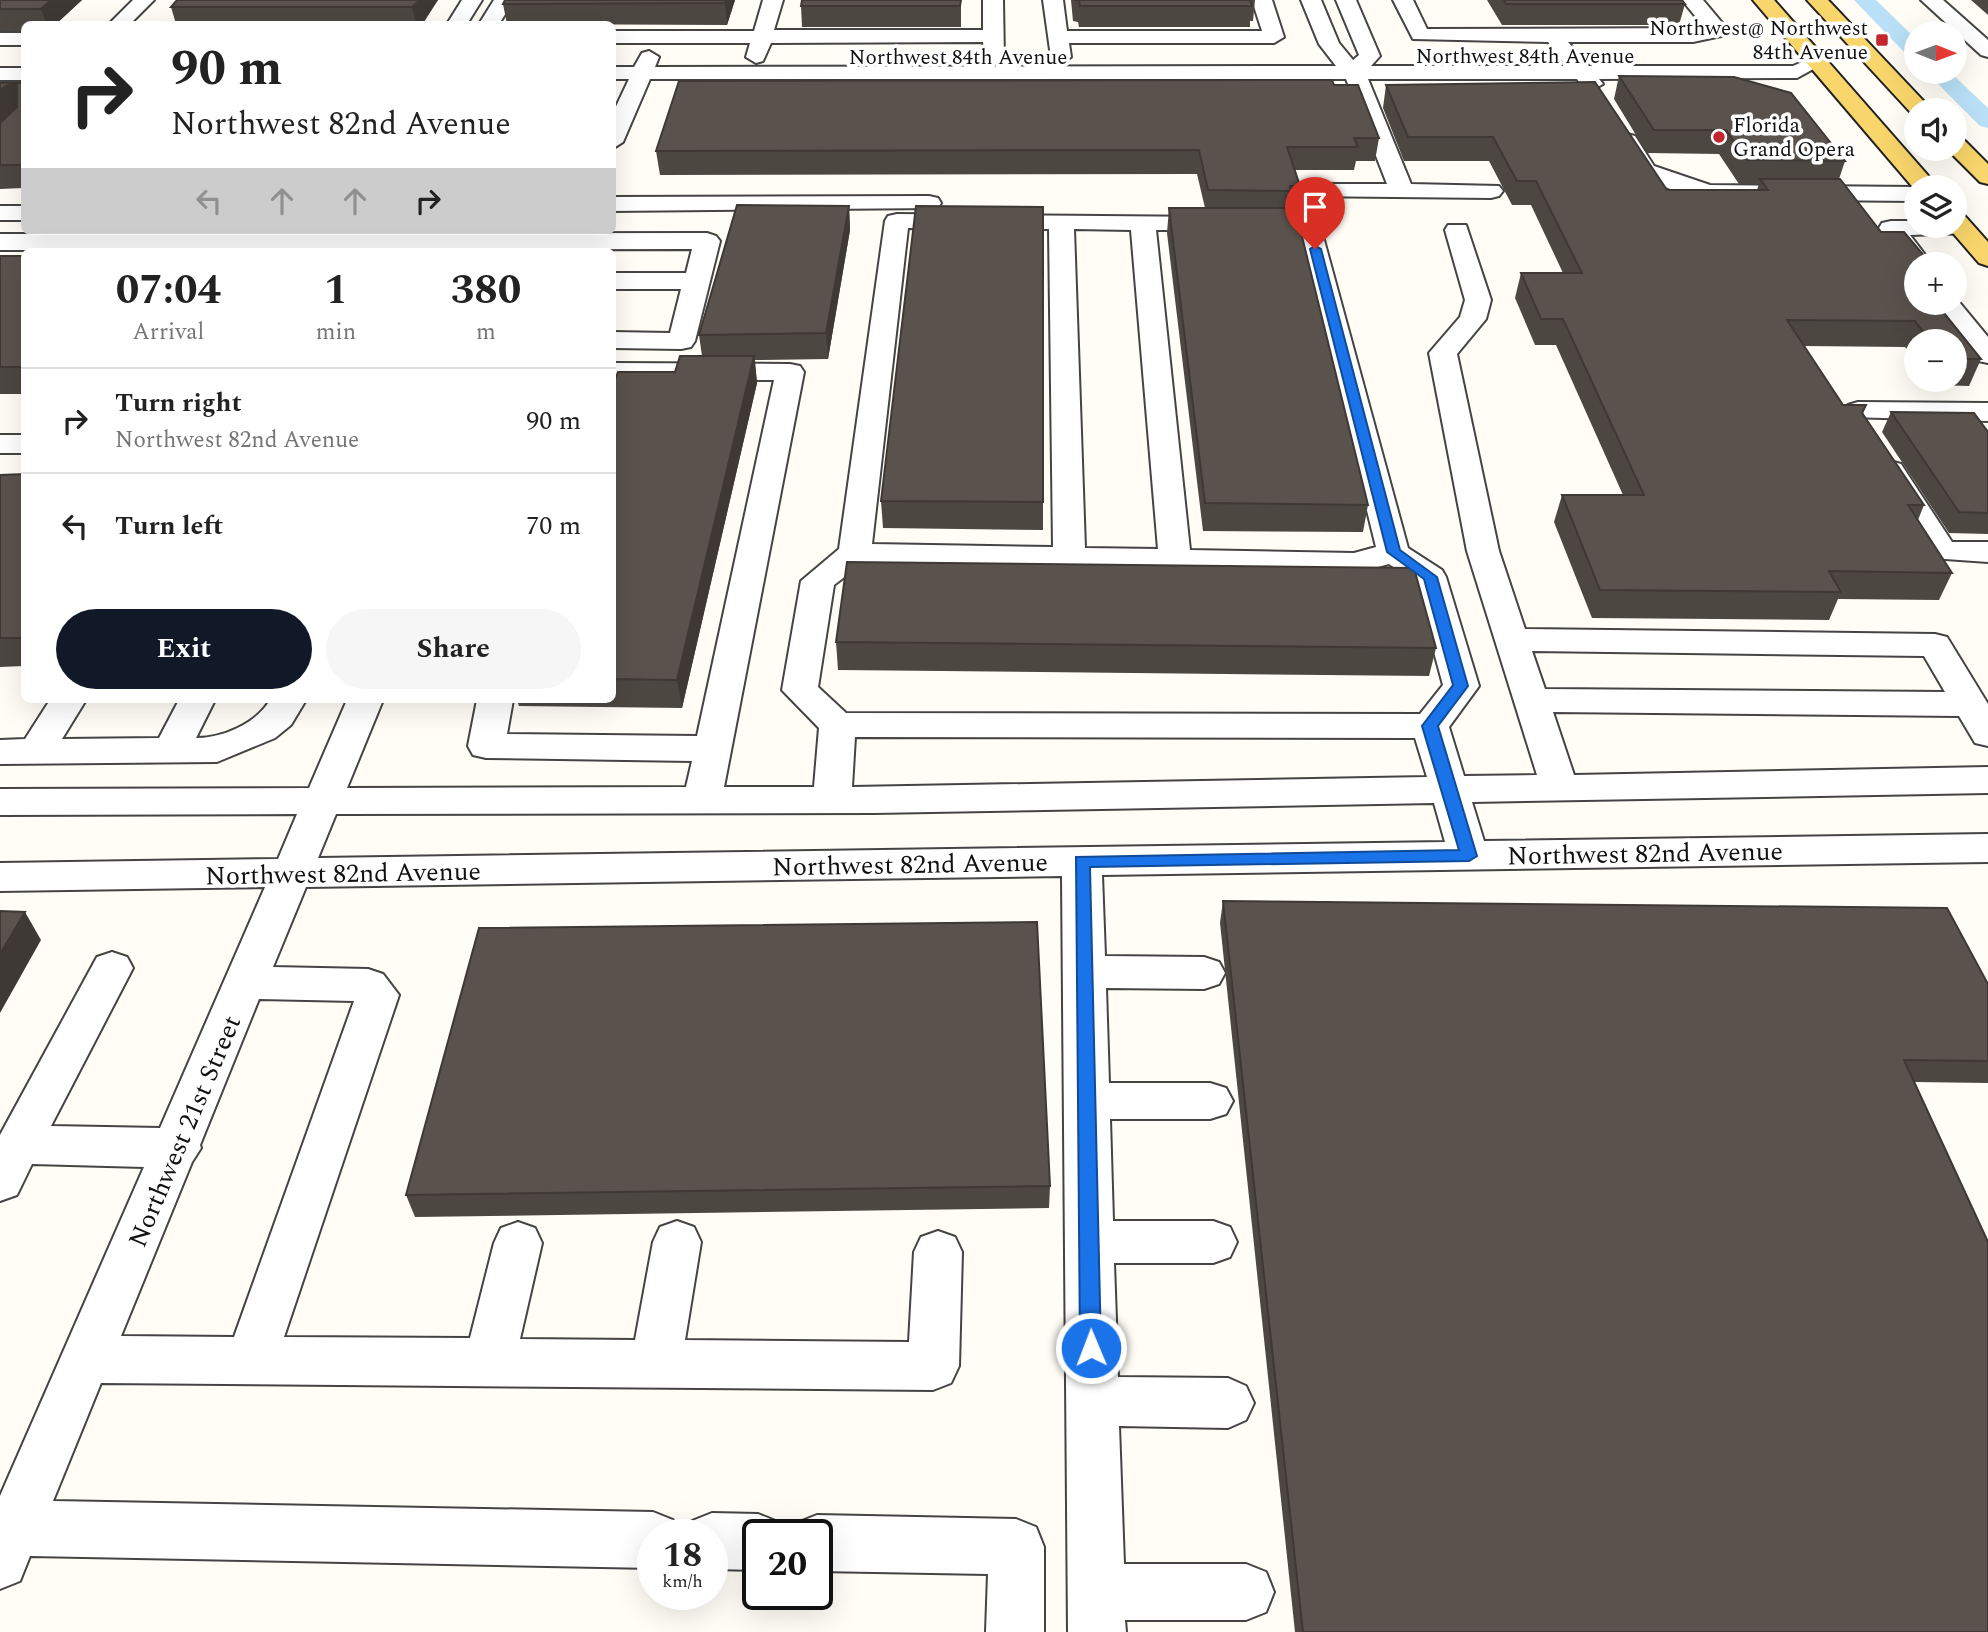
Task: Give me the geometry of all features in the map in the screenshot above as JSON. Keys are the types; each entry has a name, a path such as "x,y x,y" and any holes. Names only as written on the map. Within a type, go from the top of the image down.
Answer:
{"main road":[{"path":"1763,0 1823,53 1882,92 1904,102"},
{"path":"1807,9 1908,98"},
{"path":"1823,53 1917,175"},
{"path":"1967,156 1988,177"},
{"path":"1967,226 1988,229"},
{"path":"1967,234 1988,258"}],"street":[{"path":"122,21 144,0"},
{"path":"459,21 472,0"},
{"path":"491,21 504,0"},
{"path":"616,37 759,47 773,0"},
{"path":"993,0 994,55"},
{"path":"1054,0 1060,47 1274,37 1262,0"},
{"path":"1311,0 1329,44 1363,94 1402,191"},
{"path":"1346,0 1370,56"},
{"path":"1403,0 1420,35 1693,36 1718,31 1692,0"},
{"path":"1931,0 1988,51"},
{"path":"1554,36 1565,55 1595,89 1767,94"},
{"path":"0,39 21,39"},
{"name":"Northwest 84th Avenue","path":"634,82 759,47 994,55 1147,64 1345,64 1529,72 1595,89 1797,72 1823,53"},
{"name":"Northwest 84th Avenue","path":"616,75 634,82 994,55 1060,47 1147,64"},
{"name":"Northwest 84th Avenue","path":"1345,64 1370,56 1823,53"},
{"path":"0,58 21,58"},
{"name":"Northwest 84th Avenue","path":"616,62 634,82"},
{"path":"1147,64 1153,94"},
{"path":"1529,72 1543,95"},
{"path":"0,75 21,74"},
{"path":"616,131 634,82 661,95"},
{"path":"0,92 21,92"},
{"path":"1182,94 1265,94"},
{"path":"1335,94 1390,94"},
{"path":"1618,126 1645,171 1686,187 1736,194 1904,194"},
{"path":"1854,173 1870,195"},
{"path":"1307,191 1491,191"},
{"path":"616,204 1176,202"},
{"path":"0,214 21,213"},
{"path":"855,553 897,221 1309,223 1394,552 1430,577 1461,686 1430,726"},
{"path":"1061,222 1069,557"},
{"path":"1143,222 1175,560"},
{"path":"1904,227 1891,228 1910,252"},
{"path":"1457,230 1478,300 1473,319 1443,353 1483,551 1560,788"},
{"path":"1,243 103,246 456,246 707,240 681,341 616,340"},
{"path":"616,281 697,281"},
{"path":"1957,315 1988,355"},
{"path":"616,371 790,372 702,801"},
{"path":"1858,411 1988,412"},
{"path":"0,444 21,444"},
{"path":"1876,449 1942,551 1988,552"},
{"path":"1394,552 1356,563 855,553 818,581 800,690 838,725 1430,726"},
{"path":"1511,640 1935,645 1988,734"},
{"path":"1531,701 1970,704"},
{"path":"18,752 65,703"},
{"path":"170,752 195,703"},
{"path":"18,752 217,750 241,742 278,717 286,703"},
{"name":"Northwest 21st Street","path":"7,1544 178,1147 364,703"},
{"path":"494,703 486,746 712,750"},
{"path":"832,800 838,725"},
{"path":"1430,726 1469,856"},
{"path":"0,802 832,800 1988,780"},
{"name":"Northwest 82nd Avenue","path":"0,877 1469,856 1984,855"},
{"path":"1082,861 1096,1612 1246,1592"},
{"path":"9,1163 112,968"},
{"path":"1083,972 1204,974"},
{"path":"247,983 368,985 378,995 251,1360"},
{"path":"1086,1101 1210,1101"},
{"path":"9,1163 178,1147"},
{"path":"656,1364 677,1242"},
{"path":"1089,1242 1213,1242"},
{"path":"489,1363 518,1243"},
{"path":"85,1359 933,1366 938,1252"},
{"path":"1092,1401 1228,1404"},
{"path":"7,1544 637,1540"},
{"path":"833,1544 1016,1547 1015,1632"}],"building":[{"path":"0,0 51,0 41,9 0,9"},
{"path":"177,0 420,0 412,7 171,7"},
{"path":"505,0 726,0 725,3 503,4"},
{"path":"802,0 961,0 960,6 801,6"},
{"path":"1079,0 1250,0 1252,6 1080,6"},
{"path":"1504,0 1682,0 1685,4 1506,4"},
{"path":"1619,76 1734,77 1791,93 1845,161 1747,160 1726,130 1654,130"},
{"path":"1332,80 1334,85 1358,85 1379,138 1354,138 1358,147 1287,147 1300,186 1290,186 1291,191 1208,190 1199,150 656,151 679,81"},
{"path":"1595,82 1667,190 1768,190 1760,179 1840,179 1881,232 1904,232 1904,238 1909,238 1921,252 1904,252 1904,315 1946,315 1957,329 1921,329 1915,321 1787,320 1843,405 1866,405 1862,413 1924,505 1908,505 1952,573 1829,571 1841,592 1600,590 1562,495 1644,495 1563,319 1541,319 1521,273 1582,273 1536,181 1517,181 1493,137 1408,137 1386,85"},
{"path":"0,83 21,83 21,165 0,165 0,123 17,107 17,84 5,86 0,91"},
{"path":"737,205 849,206 826,333 699,335"},
{"path":"916,206 1043,207 1043,502 881,501"},
{"path":"1169,208 1295,208 1368,505 1205,503"},
{"path":"0,256 21,256 21,367 0,367"},
{"path":"1967,342 1981,359 1967,359"},
{"path":"680,356 754,356 677,680 616,679 616,377 618,372 675,372"},
{"path":"1891,412 1974,413 1988,432 1988,513 1959,512"},
{"path":"21,474 21,638 0,638 0,475"},
{"path":"847,562 1414,568 1436,648 836,642"},
{"path":"1223,901 1947,908 1988,984 1988,1061 1904,1060 1988,1242 1988,1632 1303,1632"},
{"path":"0,911 25,912 0,954"},
{"path":"1037,922 1050,1186 406,1195 479,928"}],"waterway":[{"path":"1864,0 1904,39"},
{"path":"1949,84 1988,121"}],"place":[{"name":"Northwest@ Northwest 84th Avenue","path":"1882,40"},
{"name":"Florida Grand Opera","path":"1719,137"}],"route":[{"path":"1091,1348 1082,861 1469,856 1430,726 1461,686 1430,577 1394,552 1315,249"}]}
